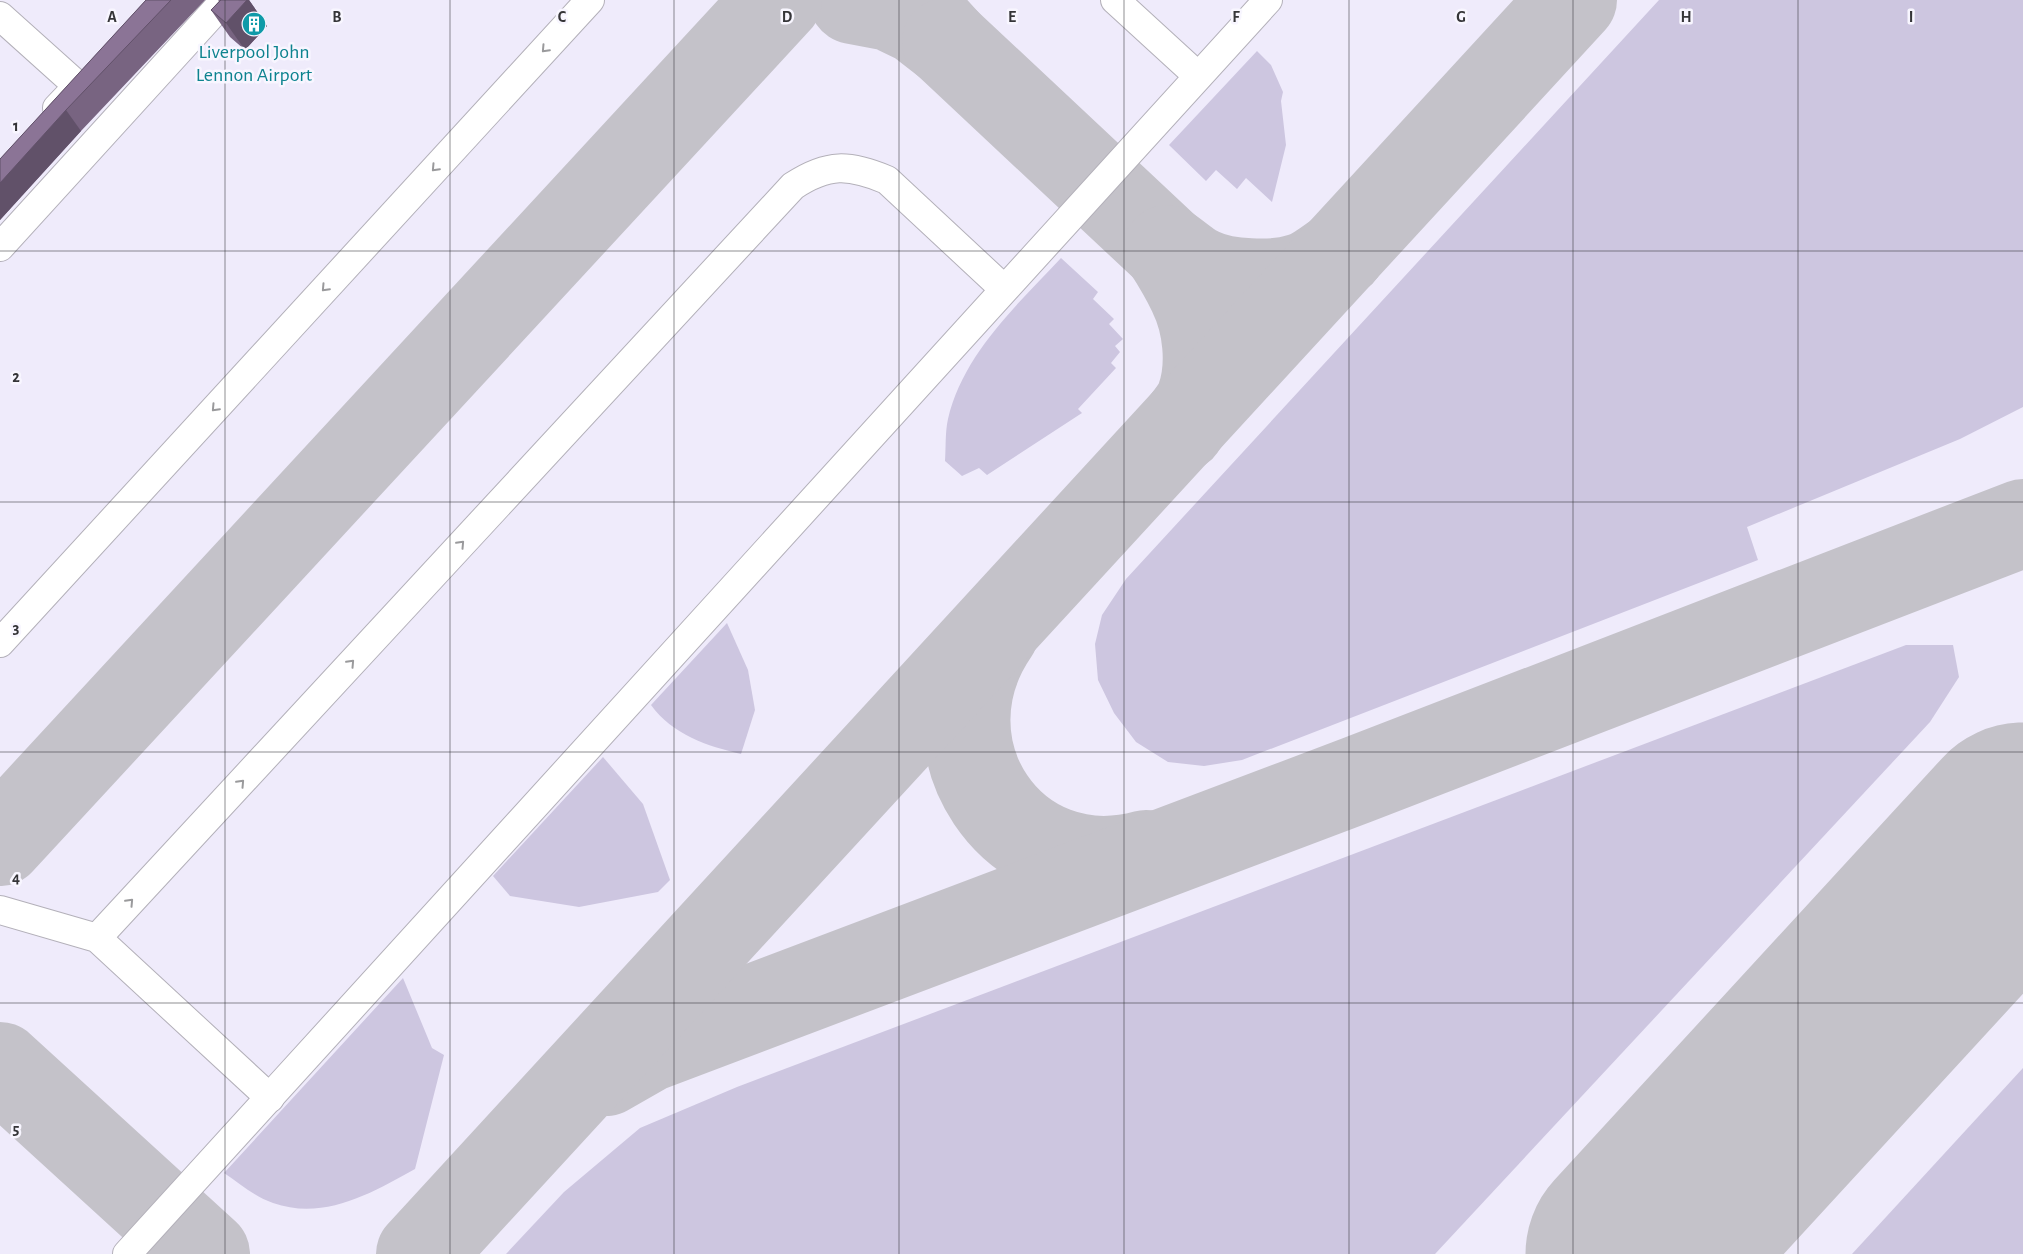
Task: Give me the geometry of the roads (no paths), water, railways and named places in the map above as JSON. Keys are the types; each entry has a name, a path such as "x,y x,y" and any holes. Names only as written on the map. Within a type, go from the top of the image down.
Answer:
{"lane":[{"path":"0,247 225,0"},
{"path":"0,642 590,0"},
{"path":"1114,0 1198,76"},
{"path":"127,1254 1268,0"},
{"path":"0,16 78,86 39,126"},
{"path":"97,938 793,186 810,175 827,169 848,168 866,171 887,180 1004,289"},
{"path":"0,910 97,938 270,1098"}],"place":[{"name":"Liverpool John Lennon Airport","path":"254,24"}]}
